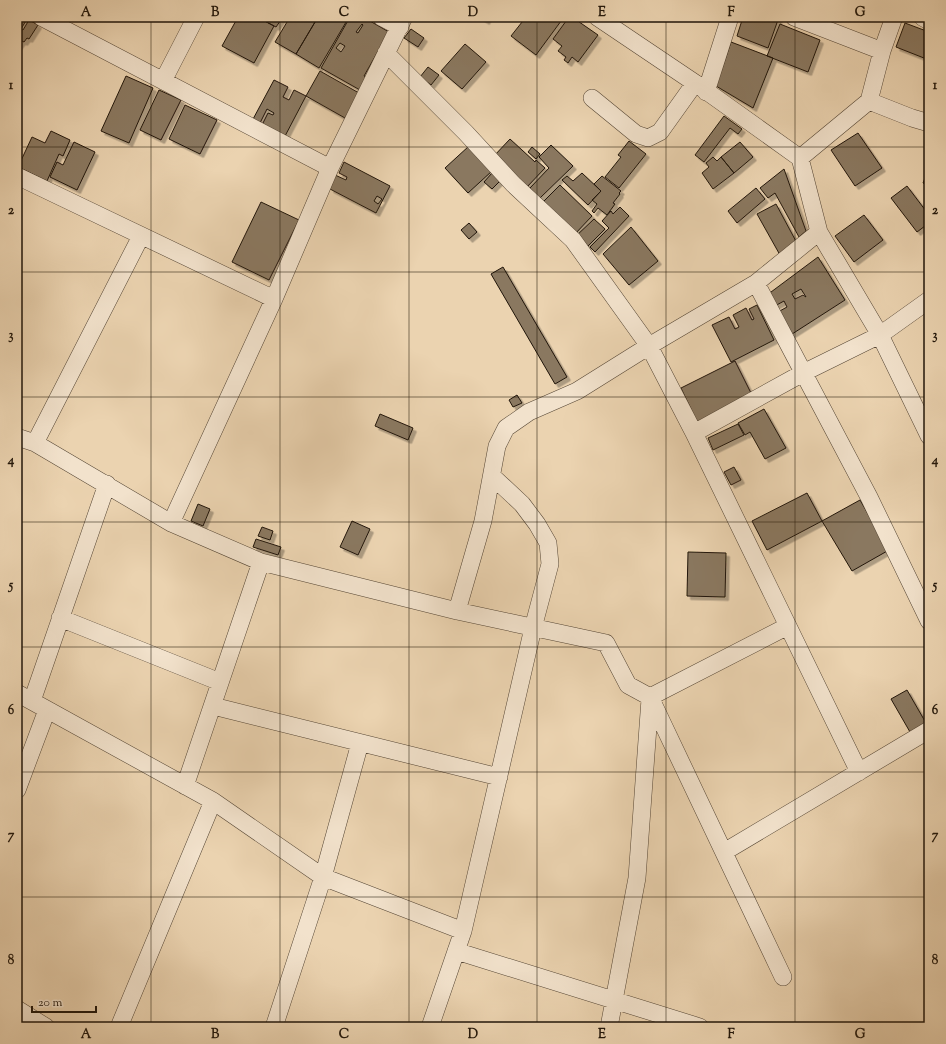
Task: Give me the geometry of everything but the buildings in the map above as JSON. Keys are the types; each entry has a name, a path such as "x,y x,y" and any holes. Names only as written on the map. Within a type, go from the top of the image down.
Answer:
{"street":[{"path":"41,17 62,22 163,81 330,168"},
{"path":"163,81 196,17"},
{"path":"171,523 274,299 330,168 402,22 381,17"},
{"path":"597,17 700,87 800,158 819,232 880,335 929,436"},
{"path":"592,98 636,134 648,138 660,132 700,87 730,17"},
{"path":"794,17 882,51"},
{"path":"800,158 868,100 882,51 894,17"},
{"path":"922,17 929,21"},
{"path":"386,53 466,132 514,184 573,240 649,346 694,433 859,772"},
{"path":"868,100 912,118 929,123"},
{"path":"17,176 274,299"},
{"path":"457,611 483,521 497,446 506,428 529,412 577,391 649,346 756,283 819,232"},
{"path":"35,443 141,236"},
{"path":"756,283 868,497 929,621"},
{"path":"694,433 803,373 880,335 929,300"},
{"path":"17,437 35,443 171,523 261,562 457,611 606,643 628,685 650,697 783,977"},
{"path":"430,1027 463,931 533,628 550,564 548,543 522,504 492,476"},
{"path":"32,701 107,484"},
{"path":"185,786 261,562"},
{"path":"60,618 220,682"},
{"path":"650,697 788,626"},
{"path":"17,693 213,800 324,877 463,931"},
{"path":"609,1027 637,878 650,697"},
{"path":"213,706 499,777"},
{"path":"17,790 47,710"},
{"path":"724,852 929,730"},
{"path":"274,1027 324,877 360,743"},
{"path":"119,1027 213,800"},
{"path":"456,951 700,1027"},
{"path":"17,1009 46,1027"}]}
